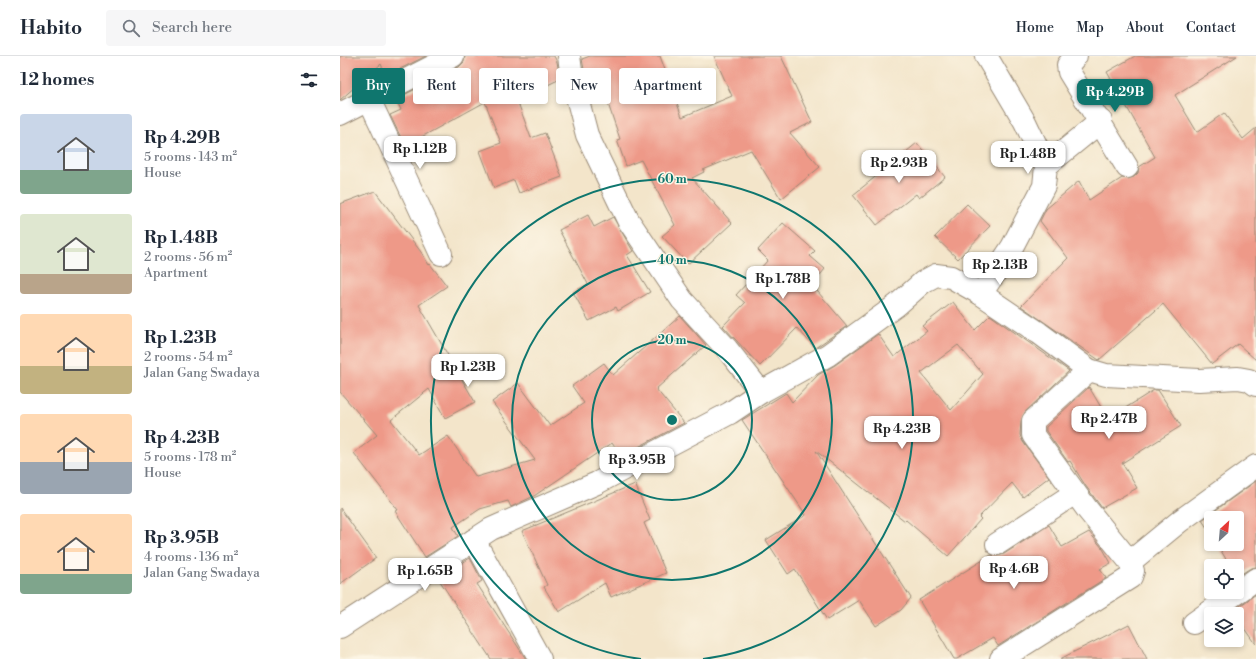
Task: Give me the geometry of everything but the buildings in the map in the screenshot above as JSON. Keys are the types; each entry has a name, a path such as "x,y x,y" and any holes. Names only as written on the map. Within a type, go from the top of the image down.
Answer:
{"street":[{"path":"405,80 453,56"},
{"path":"570,56 572,78 587,135 628,220 682,300 728,349 761,392"},
{"path":"981,294 1012,247 1044,186 1046,166 1025,122 986,56"},
{"path":"1076,56 1068,65 1069,72 1127,167"},
{"path":"340,114 359,104"},
{"path":"370,104 442,254"},
{"path":"1046,166 1100,122"},
{"path":"340,627 483,535 597,483 730,413 761,392 828,355 897,305 923,282 936,275 951,277 981,294 1039,333 1088,370 1106,375 1199,380 1238,378 1248,380 1256,385"},
{"path":"1001,659 1131,576 1133,571 1130,562 1075,493 1033,435 1033,421 1088,370"},
{"path":"1130,562 1180,522 1256,466"},
{"path":"997,544 1075,493"},
{"path":"483,535 540,659"},
{"path":"1194,623 1256,579"}]}
